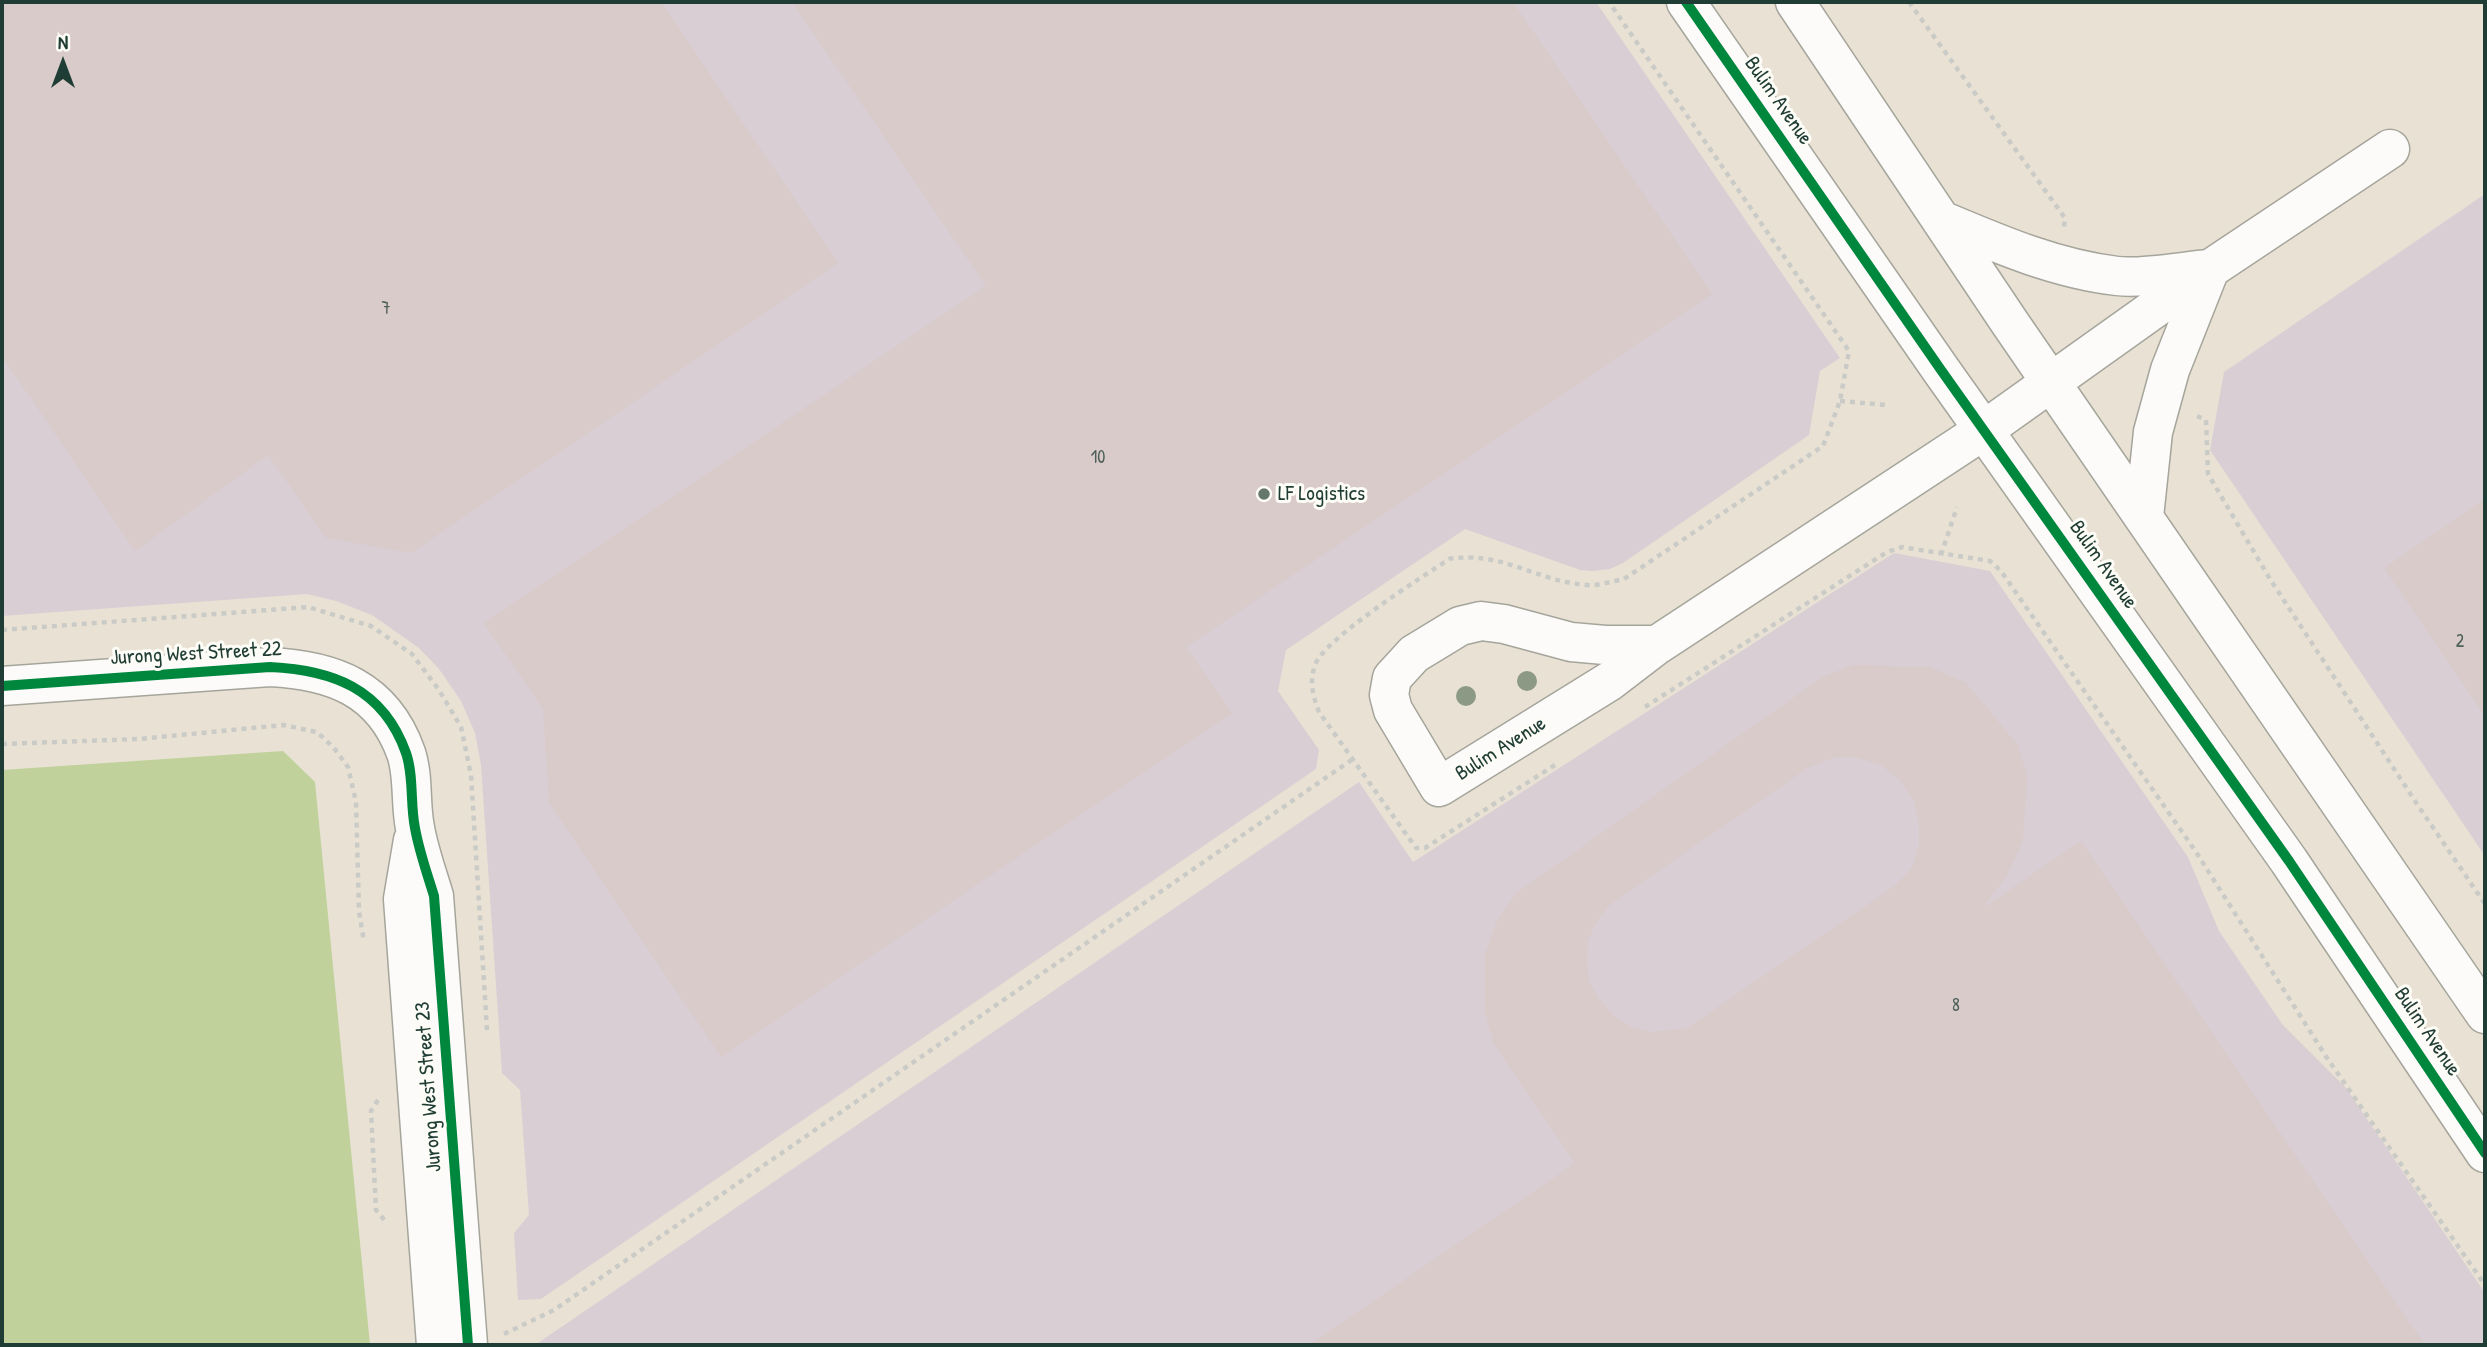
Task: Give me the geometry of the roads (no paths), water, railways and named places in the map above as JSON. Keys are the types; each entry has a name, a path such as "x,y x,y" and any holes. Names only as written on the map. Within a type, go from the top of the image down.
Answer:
{"street":[{"name":"Bulim Avenue","path":"1686,2 2289,861 2485,1153"},
{"path":"1795,2 2052,383 2485,1014"},
{"name":"Bulim Avenue","path":"1657,645 1571,642 1504,624 1481,621 1460,626 1414,654 1392,678 1389,695 1393,710 1439,787 1610,681 1657,645 1984,430 2210,269 2390,149"},
{"path":"1941,220 2036,257 2119,276 2210,269 2170,370 2152,432 2144,517"},
{"name":"Jurong West Street 22","path":"2,686 270,667 304,668 336,677 369,696 392,724 407,754 415,828"},
{"name":"Jurong West Street 23","path":"415,828 433,896 484,1341"},
{"name":"Jurong West Street 23","path":"415,828 403,899 436,1345"}],"place":[{"name":"LF Logistics","path":"1264,494"}]}
